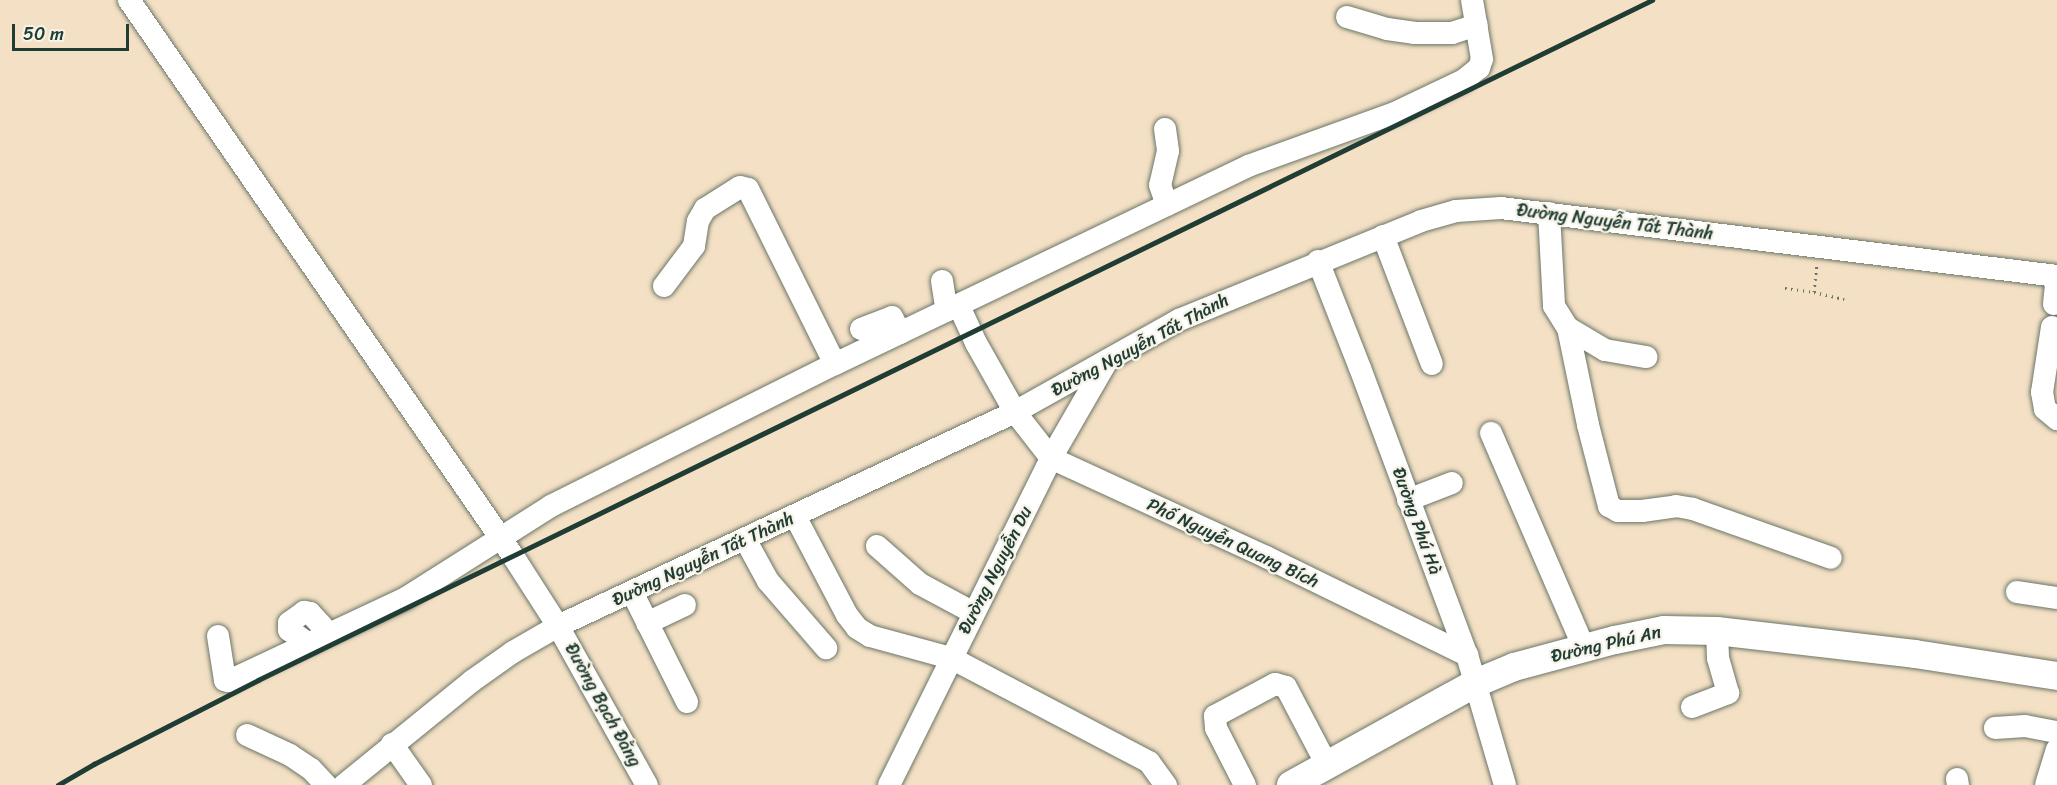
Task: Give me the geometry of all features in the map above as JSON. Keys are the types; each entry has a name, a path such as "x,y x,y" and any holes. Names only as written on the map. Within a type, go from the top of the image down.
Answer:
{"main road":[{"name":"Đường Phú An","path":"1291,785 1476,683 1514,667 1664,630 1717,631 1915,654 2057,675"}],"street":[{"name":"Đường Bạch Đằng","path":"129,0 500,536 558,626 647,785"},
{"path":"218,636 225,680 229,681 406,598 500,536 554,504 836,364 1254,164 1397,112 1464,80 1479,68 1482,59 1472,0"},
{"path":"1347,17 1387,29 1414,33 1452,33 1477,25"},
{"path":"1165,129 1168,151 1160,185 1167,205"},
{"path":"664,286 694,246 698,221 705,209 740,188 748,189 836,364"},
{"name":"Đường Nguyễn Tất Thành","path":"344,785 472,681 513,652 558,626 1015,412 1179,320 1318,261 1456,211 1501,208 1549,213 2057,276"},
{"path":"1549,213 1551,293 1554,306 1568,328 1588,425 1609,506 1618,511 1642,511 1676,506 1693,509 1831,558"},
{"path":"1383,236 1432,364"},
{"name":"Đường Phú Hà","path":"1318,261 1467,655 1505,785"},
{"path":"2054,304 2057,276"},
{"name":"Phố Nguyễn Quang Bích","path":"942,281 953,308 976,343 1015,412 1051,458 1266,557 1467,655"},
{"path":"861,329 892,317 900,333"},
{"path":"2052,327 2043,392 2045,409 2057,419"},
{"path":"1568,328 1605,350 1646,357"},
{"name":"Đường Nguyễn Du","path":"889,785 1051,458 1108,360"},
{"path":"1491,433 1584,648"},
{"path":"1408,500 1452,483"},
{"path":"795,516 847,615 857,628 870,636 951,658 1149,762 1166,785"},
{"path":"745,539 768,581 826,648"},
{"path":"877,546 920,584 974,612"},
{"path":"632,592 687,702"},
{"path":"2017,592 2057,598"},
{"path":"647,623 685,605"},
{"path":"309,644 289,630 289,623 304,612 310,613 322,626"},
{"path":"1692,707 1728,693 1718,658 1717,631"},
{"path":"1245,785 1216,728 1215,716 1275,684 1286,687 1327,765"},
{"path":"1995,729 2025,726 2057,732"},
{"path":"248,735 290,755 311,769 326,785"},
{"path":"392,744 421,785"},
{"path":"2046,785 2057,750"}],"path":[{"path":"1814,292 1819,248"},
{"path":"1785,288 1844,299"}],"railway":[{"path":"58,785 94,764 258,680 1652,0"}]}
